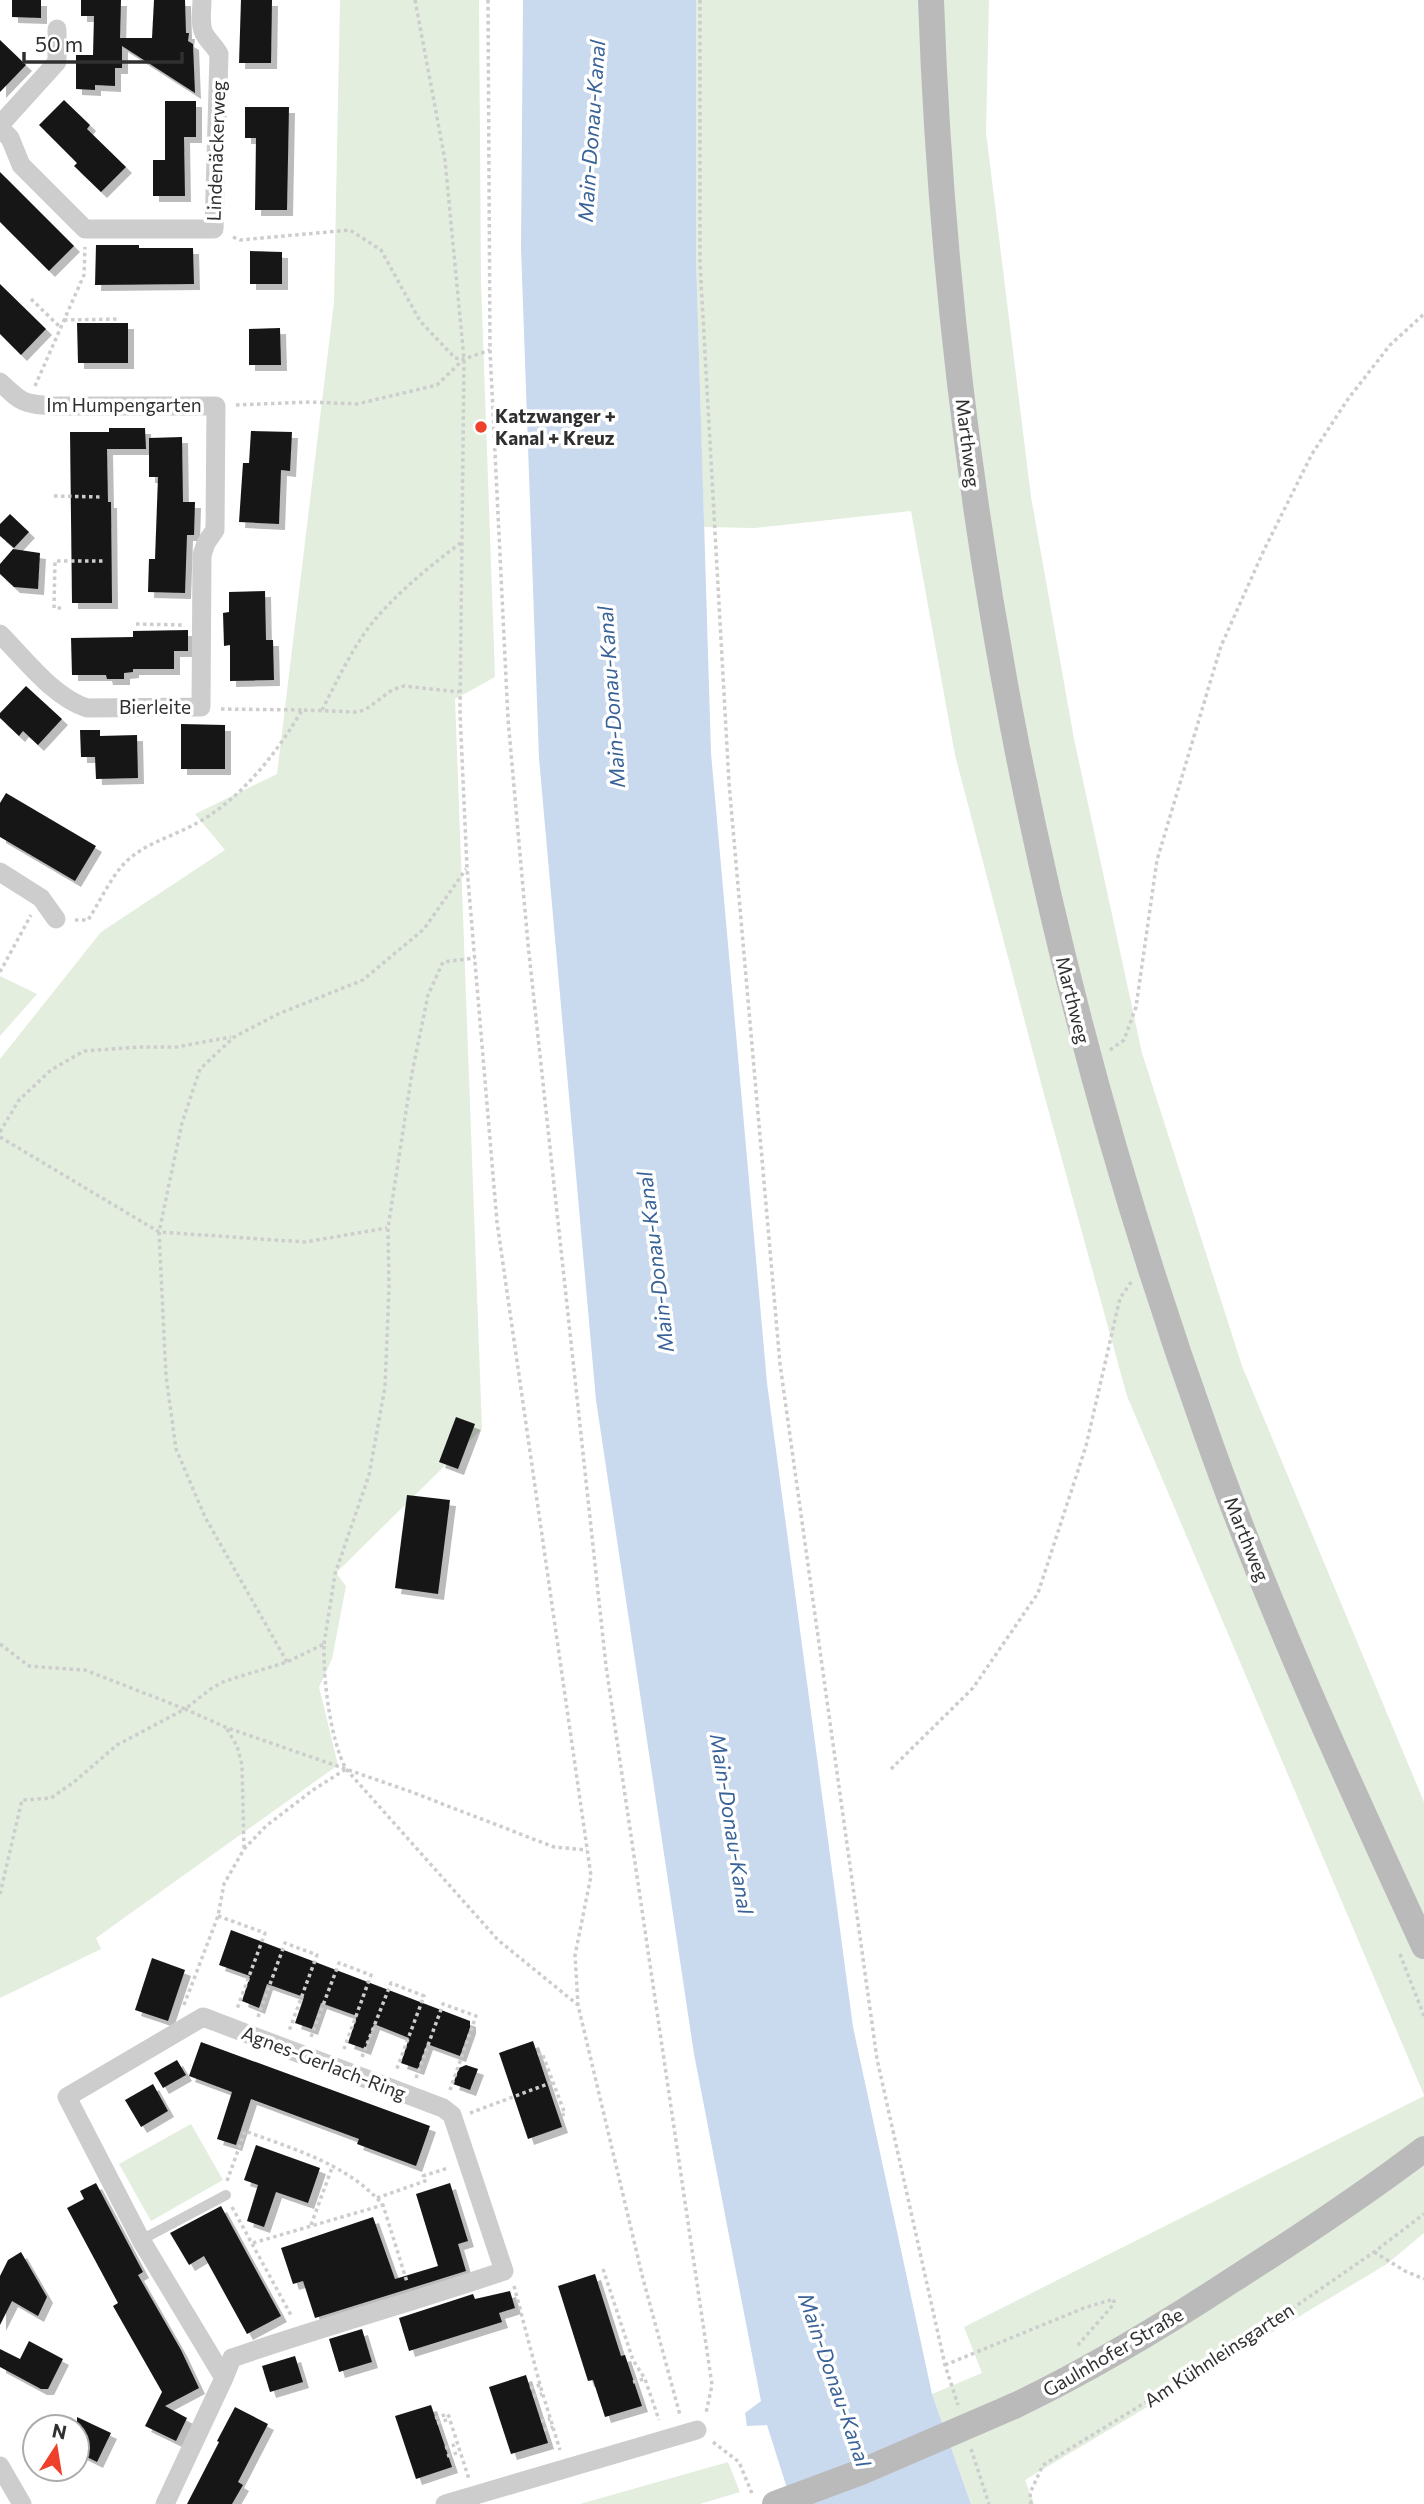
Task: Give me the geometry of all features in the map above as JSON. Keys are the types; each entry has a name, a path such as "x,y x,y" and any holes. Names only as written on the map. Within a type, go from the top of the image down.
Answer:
{"main road":[{"name":"Marthweg","path":"931,0 934,82 952,311 979,531 1003,674 1060,950 1090,1065 1151,1271 1228,1493 1413,1954"},
{"name":"Gaulnhofer Straße","path":"775,2504 873,2467 1014,2406 1077,2375 1174,2318 1287,2245 1424,2149"}],"street":[{"name":"Lindenäckerweg","path":"85,229 215,229 219,54 205,35 202,25 202,0"},
{"path":"57,29 57,62 0,127 9,138 21,166 85,229"},
{"name":"Im Humpengarten","path":"0,382 27,404 216,406 215,530"},
{"name":"Bierleite","path":"0,634 61,695 87,708 201,707 202,555 215,530"},
{"path":"0,872 41,898 56,919"},
{"name":"Agnes-Gerlach-Ring","path":"223,2378 141,2239 66,2097 203,2017 390,2088 448,2114"},
{"path":"165,2504 232,2358 301,2334 413,2302 503,2270 468,2162 448,2114"},
{"path":"445,2504 697,2430"},
{"path":"0,2466 15,2502"}],"lane":[{"path":"141,2239 226,2195"}],"path":[{"path":"415,0 445,160 464,359 460,692 467,868 497,1222 591,1876 575,1955 578,2005 643,2279 681,2420 739,2462 756,2504"},
{"path":"488,0 490,350 508,719 528,944 606,1666 712,2385 707,2411 697,2430"},
{"path":"700,0 700,263 729,783 780,1364 877,2059 945,2365 957,2405"},
{"path":"27,404 85,275 85,229"},
{"path":"215,229 240,240 350,230 381,250 420,321 455,358 464,359"},
{"path":"31,299 61,327"},
{"path":"1090,1065 1125,1040 1136,1007 1157,860 1221,646 1264,550 1312,454 1348,399 1390,345 1424,314"},
{"path":"64,320 120,319"},
{"path":"216,406 310,402 357,404 437,385 464,359 490,350"},
{"path":"54,496 102,497"},
{"path":"321,710 346,664 376,619 434,562 463,542"},
{"path":"61,608 54,608 55,561 104,561"},
{"path":"136,624 202,625"},
{"path":"201,707 223,710 356,712 365,709 392,690 404,686 460,692"},
{"path":"56,919 88,920 123,865 144,848 198,822 223,805 255,775 302,710"},
{"path":"287,1662 205,1517 176,1449 166,1376 159,1232 182,1123 200,1069 234,1037 278,1014 363,980 424,929 467,868"},
{"path":"0,972 41,898"},
{"path":"475,958 443,962 428,995 410,1087 388,1228 389,1288 385,1387 369,1475 335,1574 323,1665 338,1753 346,1769 498,1940 578,2005"},
{"path":"234,1037 176,1047 84,1051 51,1070 19,1100 0,1135 159,1232 305,1242 388,1228"},
{"path":"891,1769 973,1688 1038,1593 1086,1446 1120,1298"},
{"path":"0,1644 29,1666 85,1670 225,1727 554,1847 587,1850"},
{"path":"0,1894 22,1800 51,1798 117,1745 185,1709 225,1681 287,1662 324,1644"},
{"path":"225,1727 237,1746 242,1765 244,1849"},
{"path":"173,2034 218,1916 225,1884 244,1849 266,1826 346,1769"},
{"path":"218,1916 265,1933 230,2027"},
{"path":"251,2035 285,1943 317,1955 283,2048"},
{"path":"1413,1954 1424,2015"},
{"path":"305,2055 339,1963 370,1975 346,2072"},
{"path":"346,2072 391,1983 424,1996 390,2088"},
{"path":"409,2096 443,2004 476,2016 448,2114"},
{"path":"538,2055 542,2053 542,2061 565,2114 558,2116"},
{"path":"448,2114 553,2082"},
{"path":"555,2108 562,2106"},
{"path":"301,2334 224,2191 245,2131 333,2165 377,2197 383,2205 413,2302"},
{"path":"377,2197 425,2181 423,2176 468,2162"},
{"path":"311,2225 333,2165"},
{"path":"253,2243 383,2205"},
{"name":"Am Kühnleinsgarten","path":"1031,2504 1030,2493 1043,2465 1238,2346 1424,2214"},
{"path":"1374,2252 1424,2279"},
{"path":"603,2269 633,2360 645,2379 666,2439"},
{"path":"503,2270 513,2279 542,2394 566,2468"},
{"path":"945,2365 1084,2308 1114,2299 1114,2304 1077,2346"},
{"path":"633,2382 645,2379"},
{"path":"530,2388 540,2385"},
{"path":"533,2396 542,2394"},
{"path":"435,2418 448,2414 474,2495"},
{"path":"541,2421 550,2418"},
{"path":"437,2423 450,2419"},
{"path":"544,2430 553,2427"},
{"path":"445,2448 458,2444"},
{"path":"970,2444 989,2504"},
{"path":"447,2456 460,2452"}],"green space":[{"path":"340,0 479,0 481,282 495,677 455,699 482,1429 336,1573 346,1586 332,1659 319,1687 338,1765 96,1938 101,1949 0,1998 0,1059 101,932 225,850 195,814 277,774 334,302"},
{"path":"696,0 989,0 986,132 1031,497 1074,739 1142,1053 1242,1366 1424,1802 1424,2095 1127,1396 955,755 911,511 755,528 704,527 696,256"},
{"path":"0,976 37,994 0,1036"},
{"path":"1424,2096 1424,2233 1387,2264 1025,2480 1034,2504 971,2504 932,2394 982,2373 964,2327"},
{"path":"191,2124 223,2180 151,2221 119,2164"},
{"path":"728,2462 740,2492 700,2504 580,2504"}],"water":[{"name":"Main-Donau-Kanal","path":"523,0 696,0 696,256 711,753 767,1383 853,2027 932,2394 971,2504 792,2504 767,2425 747,2426 745,2413 761,2401 694,2054 596,1400 539,758 521,248"}],"building":[{"path":"12,0 41,0 41,18 12,17"},
{"path":"81,0 121,0 120,38 152,38 154,0 185,0 186,33 189,33 188,41 193,44 195,93 122,46 122,68 115,68 115,86 95,85 95,90 76,89 76,55 93,55 94,16 81,16"},
{"path":"241,0 272,0 271,63 239,63"},
{"path":"0,40 26,65 0,92"},
{"path":"64,100 90,125 87,129 126,167 101,192 74,166 77,163 39,125"},
{"path":"165,101 196,101 196,137 184,137 185,196 153,196 153,160 165,160"},
{"path":"245,107 289,107 287,210 255,210 256,138 245,138"},
{"path":"0,172 74,246 49,271 0,222"},
{"path":"96,245 193,248 194,284 95,285"},
{"path":"250,251 282,252 282,284 250,284"},
{"path":"0,284 46,329 21,355 0,334"},
{"path":"77,323 128,323 128,363 78,363"},
{"path":"280,328 281,365 249,365 249,329"},
{"path":"109,428 145,428 146,449 107,449 108,502 111,502 112,603 72,603 70,432 109,432"},
{"path":"251,431 292,432 290,471 281,470 279,524 239,522 243,463 249,463"},
{"path":"182,437 183,502 195,502 194,535 187,535 185,593 148,592 149,559 155,559 158,477 149,477 149,438"},
{"path":"10,514 29,532 14,548 0,536 0,524"},
{"path":"13,549 40,553 38,589 14,587 0,574 0,564"},
{"path":"265,591 266,640 273,640 274,680 230,681 230,645 224,646 223,613 229,612 229,592"},
{"path":"188,630 188,651 174,651 174,669 133,669 133,672 124,673 124,679 107,679 106,675 72,675 71,638 133,637 133,631"},
{"path":"26,686 62,719 38,745 23,731 19,736 0,718 0,713"},
{"path":"181,724 225,725 225,769 181,769"},
{"path":"80,730 100,730 100,736 137,735 138,778 96,779 95,757 81,757"},
{"path":"6,793 96,846 75,881 0,837 0,803"},
{"path":"456,1417 475,1424 458,1469 439,1462"},
{"path":"407,1495 450,1500 438,1594 395,1588"},
{"path":"231,1930 470,2021 460,2056 427,2044 418,2069 401,2063 409,2038 374,2024 365,2049 348,2043 357,2016 321,2003 312,2029 295,2023 304,1997 267,1984 259,2008 242,2001 250,1976 219,1965"},
{"path":"152,1958 185,1970 168,2021 135,2010"},
{"path":"533,2041 562,2127 528,2139 499,2053"},
{"path":"201,2042 430,2126 416,2166 357,2144 359,2139 251,2099 236,2145 217,2139 232,2092 189,2076"},
{"path":"177,2060 186,2075 163,2088 154,2073"},
{"path":"466,2065 478,2069 470,2090 453,2084 459,2068"},
{"path":"153,2084 168,2111 141,2127 125,2100"},
{"path":"256,2145 320,2168 308,2203 276,2192 264,2227 247,2221 258,2185 244,2180"},
{"path":"96,2183 143,2272 138,2275 181,2350 199,2388 165,2406 187,2418 176,2441 145,2426 162,2392 113,2306 118,2303 67,2208 84,2199 80,2191"},
{"path":"450,2183 468,2241 458,2244 466,2271 315,2318 303,2281 293,2284 281,2248 373,2217 395,2279 438,2266 416,2194"},
{"path":"221,2206 281,2316 247,2334 204,2256 189,2265 170,2233"},
{"path":"21,2252 47,2297 38,2316 12,2301 0,2325 0,2276 8,2260"},
{"path":"595,2274 621,2356 625,2355 642,2406 605,2417 593,2380 588,2381 558,2286"},
{"path":"510,2291 515,2308 499,2313 502,2322 409,2351 399,2318 473,2294 475,2299"},
{"path":"362,2329 372,2362 339,2372 329,2339"},
{"path":"29,2341 63,2359 48,2389 41,2389 0,2367 0,2349 20,2359"},
{"path":"295,2356 303,2382 270,2392 262,2366"},
{"path":"526,2375 548,2443 511,2454 489,2387"},
{"path":"431,2405 452,2467 416,2479 395,2416"},
{"path":"235,2407 268,2424 238,2482 243,2485 232,2504 187,2504 219,2442 217,2441"},
{"path":"91,2424 111,2433 97,2462 91,2459"}],"place":[{"name":"Katzwanger + Kanal + Kreuz","path":"481,427"}]}
